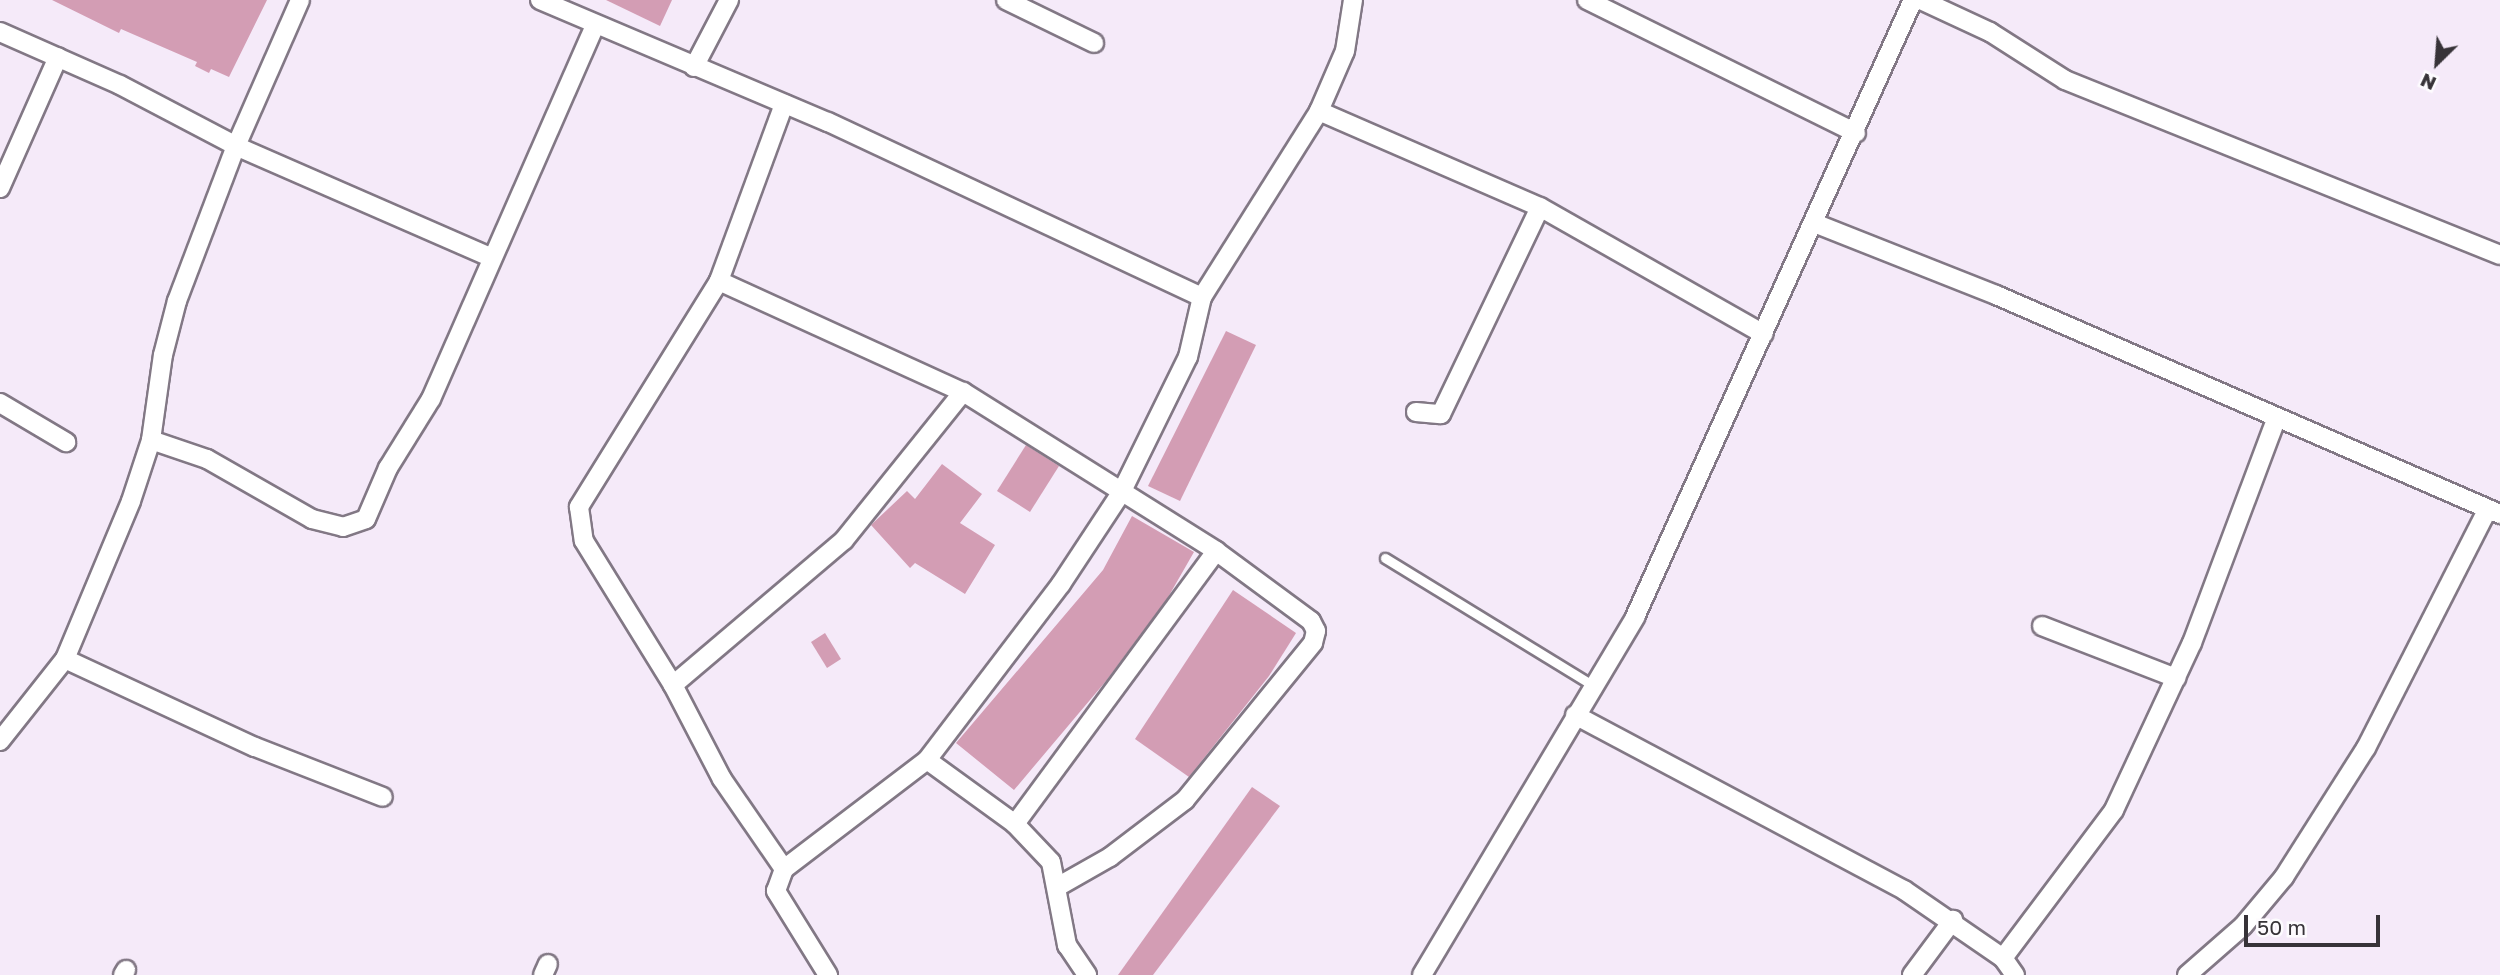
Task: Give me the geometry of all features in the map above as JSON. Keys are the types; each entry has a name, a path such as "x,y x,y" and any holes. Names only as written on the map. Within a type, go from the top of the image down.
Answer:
{"street":[{"path":"0,741 65,659 131,500 151,440 163,355 177,301 236,146 300,0"},
{"path":"540,0 595,26 784,104 1202,297"},
{"path":"694,67 729,0"},
{"path":"1006,0 1094,43"},
{"path":"828,975 776,891 784,869 927,760 1061,584 1121,493 1188,357 1202,297 1319,111 1345,51 1353,0"},
{"path":"1587,0 1856,133"},
{"path":"1422,975 1591,684 1635,617 1856,133 1913,0"},
{"path":"1921,0 1990,32 2066,80 2500,255"},
{"path":"151,440 207,459 312,519 343,527 366,519 388,468 430,399 489,257 563,106 595,26"},
{"path":"0,32 58,57 236,146 489,257"},
{"path":"0,188 58,57"},
{"path":"784,104 719,281 579,507 584,541 673,685 722,779 784,869"},
{"path":"1319,111 1540,207 1764,334"},
{"path":"1416,412 1441,414 1540,207"},
{"path":"1814,223 1996,295 2276,419 2419,475 2494,511 2366,748 2292,865 2243,926 2187,975"},
{"path":"719,281 963,392 1216,551 1311,621 1316,631 1313,643 1185,800 1110,857 1059,886"},
{"path":"673,685 844,540 963,392"},
{"path":"0,403 66,442"},
{"path":"2003,958 2114,810 2176,678 2276,419"},
{"path":"1015,824 1216,551"},
{"path":"2042,625 2176,678"},
{"path":"65,659 255,747 383,797"},
{"path":"1575,715 1953,920 2003,958 2015,975"},
{"path":"927,760 1015,824 1051,862 1059,886 1067,945 1087,975"},
{"path":"1912,975 1953,920"}],"lane":[{"path":"1385,558 1591,684"}],"building":[{"path":"52,0 267,0 229,77 211,69 209,73 195,66 197,62 121,29 119,33"},
{"path":"606,0 672,0 660,26"},
{"path":"1226,331 1256,345 1180,501 1148,486"},
{"path":"1026,445 1059,466 1030,512 997,491"},
{"path":"942,464 982,494 960,523 995,545 965,594 915,563 910,568 871,525 907,491 915,499"},
{"path":"1132,516 1194,552 1167,599 1106,681 1014,790 956,743 1103,570"},
{"path":"1233,590 1296,633 1269,676 1189,777 1135,739"},
{"path":"825,633 841,659 827,668 811,642"},
{"path":"1252,787 1280,806 1153,975 1118,975"}]}
